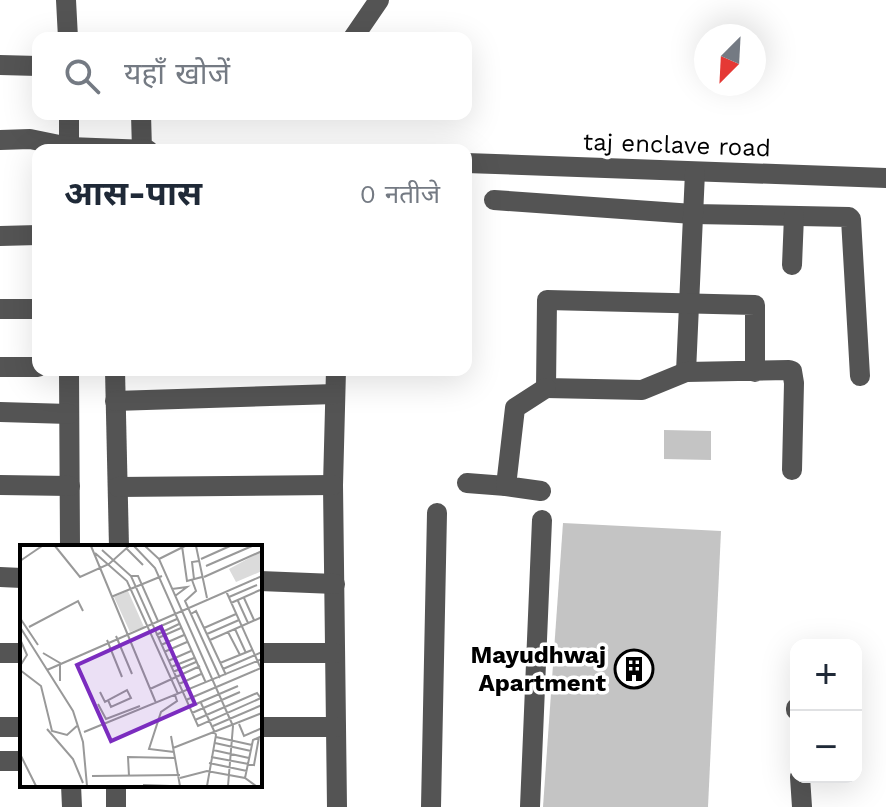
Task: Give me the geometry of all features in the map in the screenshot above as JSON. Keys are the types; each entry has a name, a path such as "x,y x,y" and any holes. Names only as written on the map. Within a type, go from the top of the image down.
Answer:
{"street":[{"path":"66,0 68,32"},
{"path":"357,32 379,0"},
{"path":"0,65 32,66"},
{"path":"69,120 69,144"},
{"path":"141,120 142,144"},
{"path":"0,140 30,139 50,144"},
{"name":"taj enclave road","path":"472,163 886,178"},
{"path":"686,372 695,172"},
{"path":"494,200 693,214 847,216 851,219 860,376"},
{"path":"792,265 794,216"},
{"path":"0,236 32,235"},
{"path":"546,388 547,300 755,305 755,372"},
{"path":"0,309 32,309"},
{"path":"0,367 32,367"},
{"path":"506,486 518,403 546,388 642,390 686,372 792,371 792,470"},
{"path":"69,376 70,545"},
{"path":"115,376 119,545"},
{"path":"336,376 333,485 337,807"},
{"path":"115,401 335,394"},
{"path":"0,412 69,414"},
{"path":"467,483 541,491"},
{"path":"0,485 70,486"},
{"path":"118,487 333,485"},
{"path":"431,807 437,513"},
{"path":"530,807 542,520"},
{"path":"0,577 20,578"},
{"path":"262,581 335,584"},
{"path":"262,653 335,653"},
{"path":"262,727 336,727"},
{"path":"800,783 802,807"},
{"path":"71,787 72,807"}],"building":[{"path":"664,430 711,431 711,460 664,459"},
{"name":"Mayudhwaj Apartment","path":"563,523 721,531 708,807 543,807"}],"place":[{"name":"Mayudhwaj Apartment","path":"634,669"}]}
